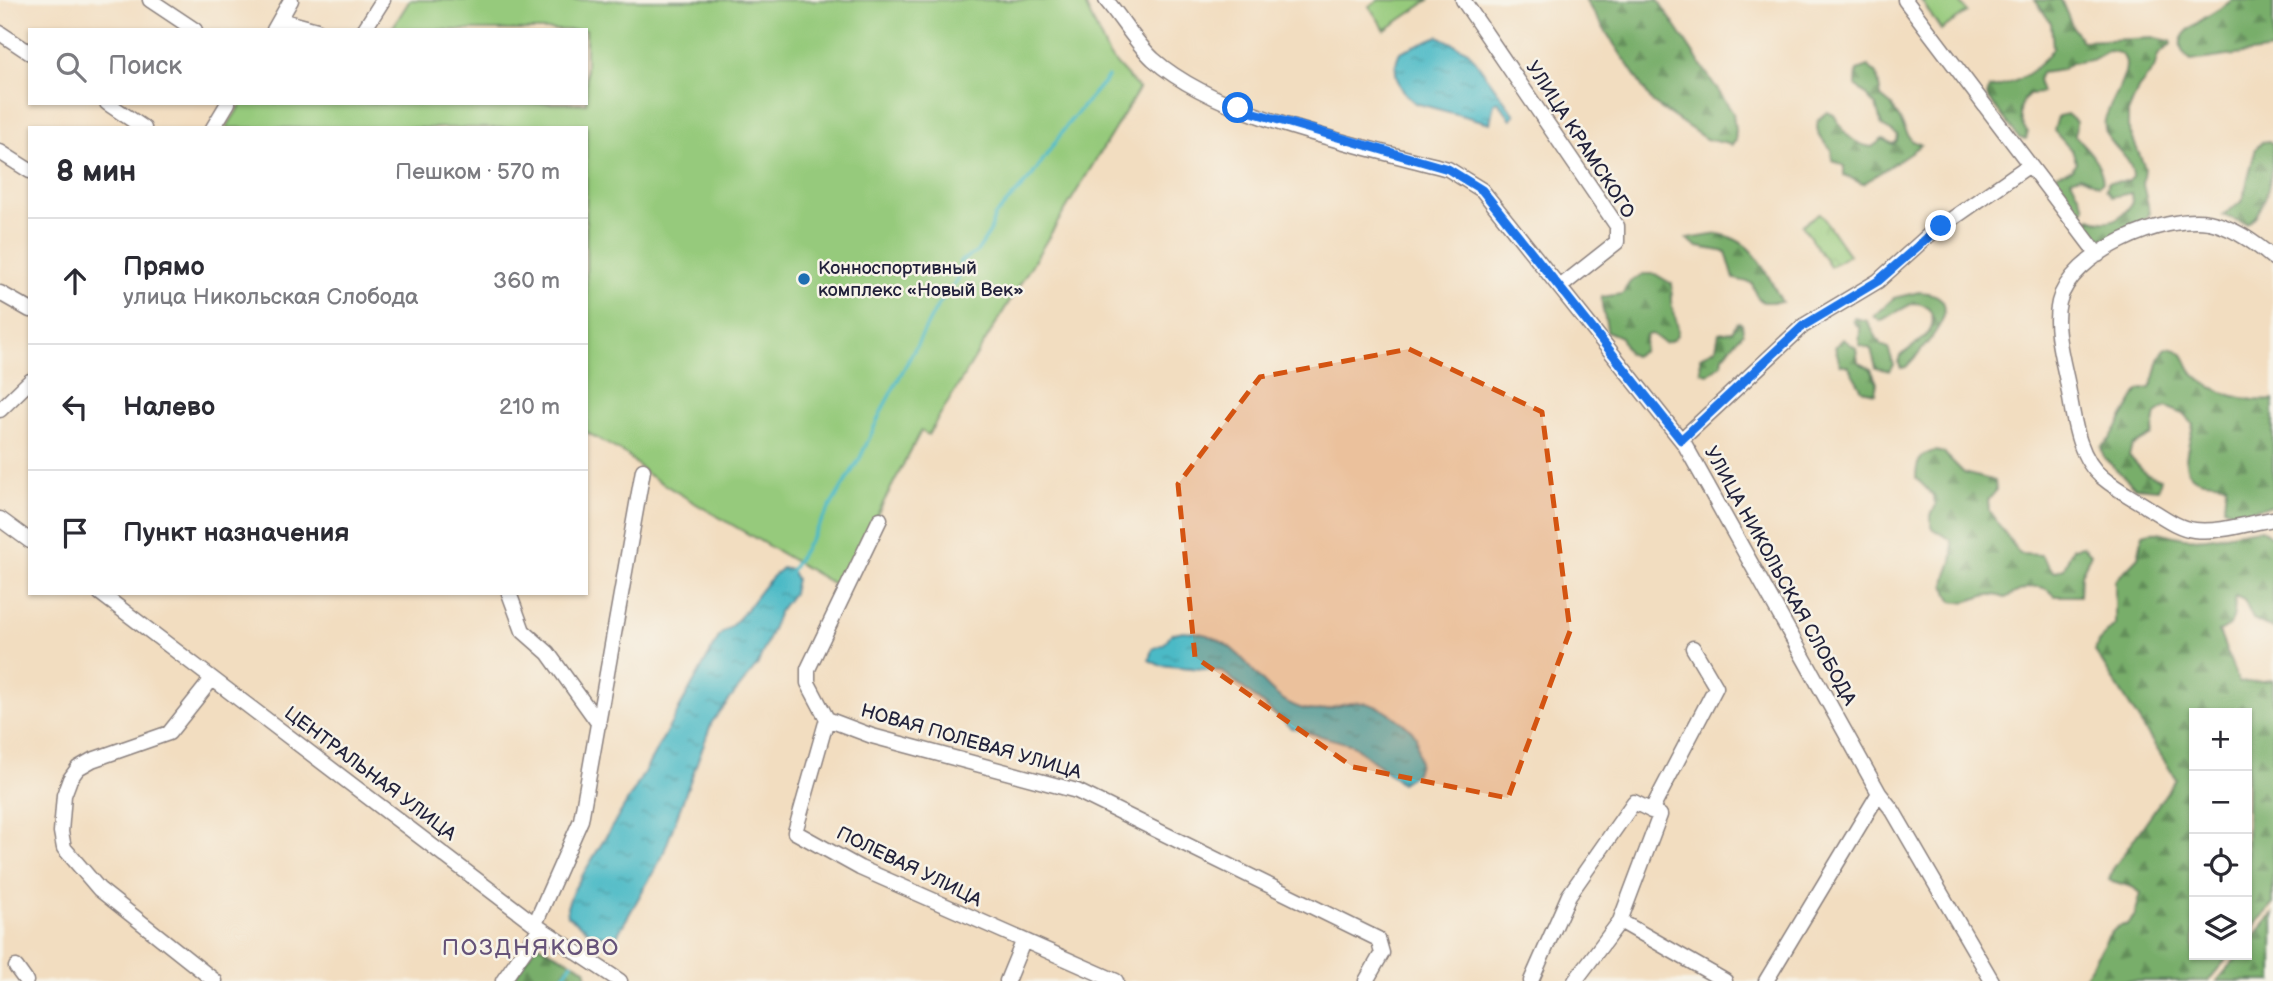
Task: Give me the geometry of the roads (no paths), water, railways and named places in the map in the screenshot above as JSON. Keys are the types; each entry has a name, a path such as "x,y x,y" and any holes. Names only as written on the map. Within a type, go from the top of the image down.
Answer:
{"street":[{"path":"150,0 192,28"},
{"path":"291,0 277,25 301,28"},
{"path":"365,28 383,0"},
{"name":"УЛИЦА НИКОЛЬСКАЯ СЛОБОДА","path":"1107,0 1154,59 1180,78 1218,99 1250,112 1448,169 1470,180 1482,190 1681,440 1879,793 1893,811 1992,981"},
{"name":"УЛИЦА КРАМСКОГО","path":"1463,0 1617,226 1617,242 1560,287"},
{"path":"1905,0 2028,166 2098,255"},
{"path":"0,33 28,52"},
{"path":"110,105 141,126"},
{"path":"214,126 228,105"},
{"path":"0,152 28,170"},
{"path":"1681,440 1803,326 1878,281 1934,232 2028,166"},
{"path":"2273,258 2231,229 2189,220 2142,231 2098,255 2068,284 2057,310 2071,401 2083,450 2102,478 2182,528 2201,531 2273,519"},
{"path":"0,293 28,309"},
{"path":"0,410 28,383"},
{"path":"503,981 537,926 580,820 643,470"},
{"path":"0,519 28,540"},
{"path":"827,719 808,683 808,669 880,519"},
{"name":"ЦЕНТРАЛЬНАЯ УЛИЦА","path":"103,595 537,926 620,981"},
{"path":"510,595 523,631 548,653 599,724"},
{"path":"1651,811 1716,687 1693,648"},
{"path":"212,679 169,733 92,760 78,768 64,795 61,832 64,848 99,889 215,981"},
{"name":"НОВАЯ ПОЛЕВАЯ УЛИЦА","path":"827,719 872,736 1077,791 1378,939 1382,953 1366,981"},
{"name":"ПОЛЕВАЯ УЛИЦА","path":"827,719 795,832 860,868 1116,981"},
{"path":"1766,981 1879,793"},
{"path":"1531,981 1569,895 1634,802 1660,815 1620,921 1575,981"},
{"path":"1620,921 1725,981"},
{"path":"1007,981 1023,942"},
{"path":"16,967 26,981"}],"water":[{"path":"1438,36 1468,51 1515,115 1511,119 1498,101 1494,103 1490,123 1415,103 1409,98 1396,73 1400,52"},
{"path":"782,568 791,570 796,579 793,593 779,612 758,664 712,722 662,857 615,939 591,933 568,916 567,907 573,891 636,787 720,635 738,619"},
{"path":"1183,631 1204,634 1220,641 1246,662 1268,687 1295,706 1320,710 1363,703 1377,706 1392,715 1416,736 1419,763 1416,773 1401,783 1353,745 1292,728 1222,671 1159,665 1149,660 1152,649 1164,644 1171,634"}],"waterway":[{"path":"789,574 860,458 884,406 938,305 958,280 960,261 976,253 990,232 994,217 1032,176 1067,125 1108,77"},
{"path":"579,949 593,930"},
{"path":"560,981 572,963"}],"place":[{"name":"Конноспортивный комплекс «Новый Век»","path":"804,279"}],"district":[{"name":"ПОЗДНЯКОВО","path":"531,948"}]}
